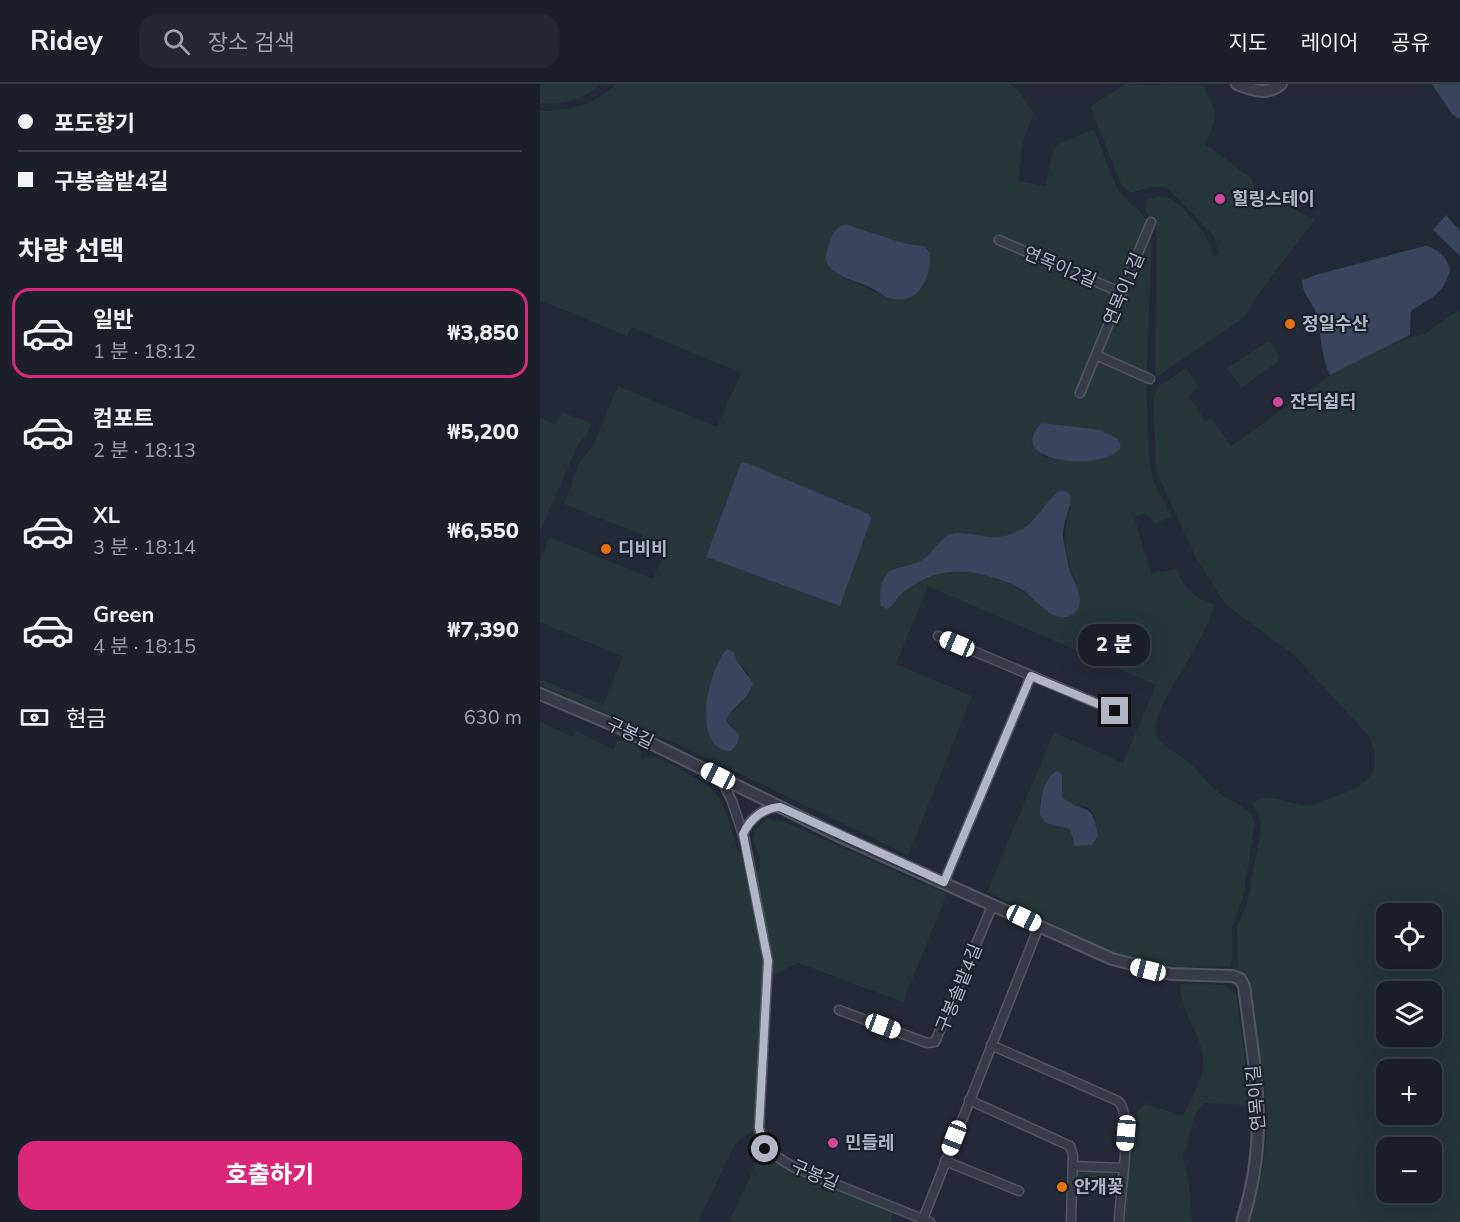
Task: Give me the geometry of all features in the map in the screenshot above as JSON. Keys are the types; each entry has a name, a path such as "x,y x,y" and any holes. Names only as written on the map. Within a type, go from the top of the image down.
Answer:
{"street":[{"path":"1237,84 1262,92 1272,90 1281,84"},
{"name":"연목이1길","path":"1080,393 1151,222"},
{"name":"연목이2길","path":"999,240 1122,293"},
{"path":"1096,355 1150,379"},
{"path":"938,636 1115,711"},
{"path":"944,882 1031,676"},
{"name":"구봉길","path":"540,694 618,727 780,807 1133,967 1171,974 1236,977"},
{"name":"구봉길","path":"718,776 729,793 743,834 768,961 759,1128 762,1143 771,1154 801,1171 926,1221"},
{"path":"743,834 759,814 768,809 780,807"},
{"name":"구봉솔밭4길","path":"839,1010 927,1042 935,1042 993,904"},
{"path":"926,1221 945,1161 1039,926"},
{"name":"연목이길","path":"1236,977 1244,986 1260,1113 1256,1168 1242,1222"},
{"path":"991,1046 1121,1104 1126,1125 1119,1222"},
{"path":"969,1100 1070,1146 1073,1166 1071,1222"},
{"path":"945,1161 1019,1191"},
{"path":"1073,1166 1123,1168"}],"shaded area":[{"path":"540,84 601,84 580,98 565,102 540,103"},
{"path":"616,84 1010,84 1018,90 1034,113 1024,138 1018,181 1046,186 1052,152 1057,145 1094,129 1117,187 1147,221 1152,241 1146,384 1149,455 1153,481 1172,517 1154,524 1151,518 1143,514 1134,517 1151,573 1176,569 1190,591 1213,604 1210,619 1202,636 1161,709 1156,724 1157,736 1162,743 1185,759 1221,794 1246,809 1255,823 1243,898 1232,927 1233,957 1230,966 1178,967 1119,955 987,892 1054,732 1123,763 1156,685 928,586 896,664 972,696 908,855 690,750 540,685 540,679 603,705 623,657 540,622 540,561 550,537 653,579 665,553 640,543 642,535 564,504 578,465 594,443 618,386 717,427 741,373 631,327 627,336 540,300 540,111 572,108 590,102","holes":["845,224 906,244 916,245 883,296 843,277 830,267 825,260 833,233","1042,424 1091,461 1045,457 1031,441 1034,431","741,463 747,463 864,512 870,519 840,606 706,557","1053,496 1071,507 1066,526 1065,546 1069,566 1077,585 1049,612 1032,597 1012,586 991,577 969,573 947,573 926,578 907,589 891,607 902,567 911,566 971,537 1003,537 1019,531 1034,520","734,652 737,661 749,674 742,704 728,714 726,721 735,729 706,717 715,669 722,654","1062,775 1062,797 1069,803 1089,808 1094,815 1098,836 1075,846 1070,829 1046,823 1040,815 1041,802 1044,791"]},
{"path":"1126,84 1206,86 1213,107 1214,119 1205,144 1251,178 1255,190 1315,220 1261,290 1244,318 1155,378 1157,242 1155,227 1144,207 1147,200 1166,197 1173,200 1195,222 1208,240 1214,256 1219,254 1214,236 1166,187 1150,187 1131,193 1121,184 1090,106"},
{"path":"1460,309 1460,1222 1250,1222 1263,1167 1268,1118 1250,983 1246,976 1238,970 1237,927 1247,903 1261,830 1260,818 1253,805 1262,798 1276,798 1303,805 1320,803 1348,792 1366,781 1374,767 1375,758 1368,735 1293,654 1226,605 1196,558 1156,471 1153,397 1159,386 1186,368 1199,388 1188,396 1206,422 1211,418 1231,446 1330,375 1407,338 1423,335"},
{"path":"1269,341 1279,356 1277,363 1241,388 1227,368"},
{"path":"562,412 591,423 586,436 579,443 540,531 540,418 556,425"},
{"path":"540,722 573,737 576,731 613,749 617,741 625,741 640,748 642,753 639,758 642,760 651,757 659,758 706,784 721,801 738,852 742,851 765,976 754,1131 740,1139 733,1148 698,1222 540,1222"},
{"path":"767,819 787,823 947,894 903,1002 798,963 774,975 757,887 760,856 753,840 755,830"},
{"path":"1180,984 1225,985 1236,994 1251,1105 1204,1103 1196,1113 1183,1157 1189,1184 1192,1222 1123,1222 1131,1137 1140,1124 1130,1119 1148,1102 1149,1105 1182,1116 1193,1097 1203,1067 1202,1050 1183,1004"},
{"path":"767,1157 808,1178 893,1211 891,1222 729,1222 756,1164"},
{"path":"1082,1170 1112,1172 1117,1176 1116,1189 1077,1187 1078,1174"}],"water":[{"path":"1432,84 1460,84 1460,119 1452,114"},
{"path":"1446,215 1460,231 1460,256 1433,230"},
{"path":"845,224 906,244 924,246 930,253 929,270 917,293 902,300 893,299 833,270 825,260 827,250 833,234"},
{"path":"1425,246 1442,254 1450,271 1439,292 1411,311 1410,335 1330,375 1315,310 1305,292 1302,280"},
{"path":"1042,423 1100,430 1118,439 1121,447 1111,455 1096,460 1078,462 1060,460 1044,455 1034,447 1033,436"},
{"path":"741,463 747,463 869,514 871,519 840,606 706,557"},
{"path":"1059,491 1067,491 1071,496 1063,536 1069,568 1080,600 1076,612 1070,616 1063,617 1050,613 1021,589 998,579 964,572 929,577 905,591 889,608 881,606 881,586 889,572 924,559 946,536 951,534 965,533 995,537 1020,530 1031,522"},
{"path":"727,649 734,652 737,661 753,683 747,695 726,721 739,735 738,743 731,751 718,747 710,737 706,707 714,673"},
{"path":"1057,771 1062,774 1062,797 1086,809 1093,817 1098,836 1092,845 1075,846 1070,829 1046,823 1040,815 1045,785 1052,774"}],"place":[{"name":"힐링스테이","path":"1220,199"},
{"name":"정일수산","path":"1290,324"},
{"name":"잔듸쉼터","path":"1278,402"},
{"name":"디비비","path":"606,549"},
{"name":"민들레","path":"833,1143"},
{"name":"안개꽃","path":"1062,1187"}],"route":[{"path":"765,1149 759,1136 759,1128 769,972 743,834 749,823 768,809 780,807 944,882 1031,676 1115,711"}]}
